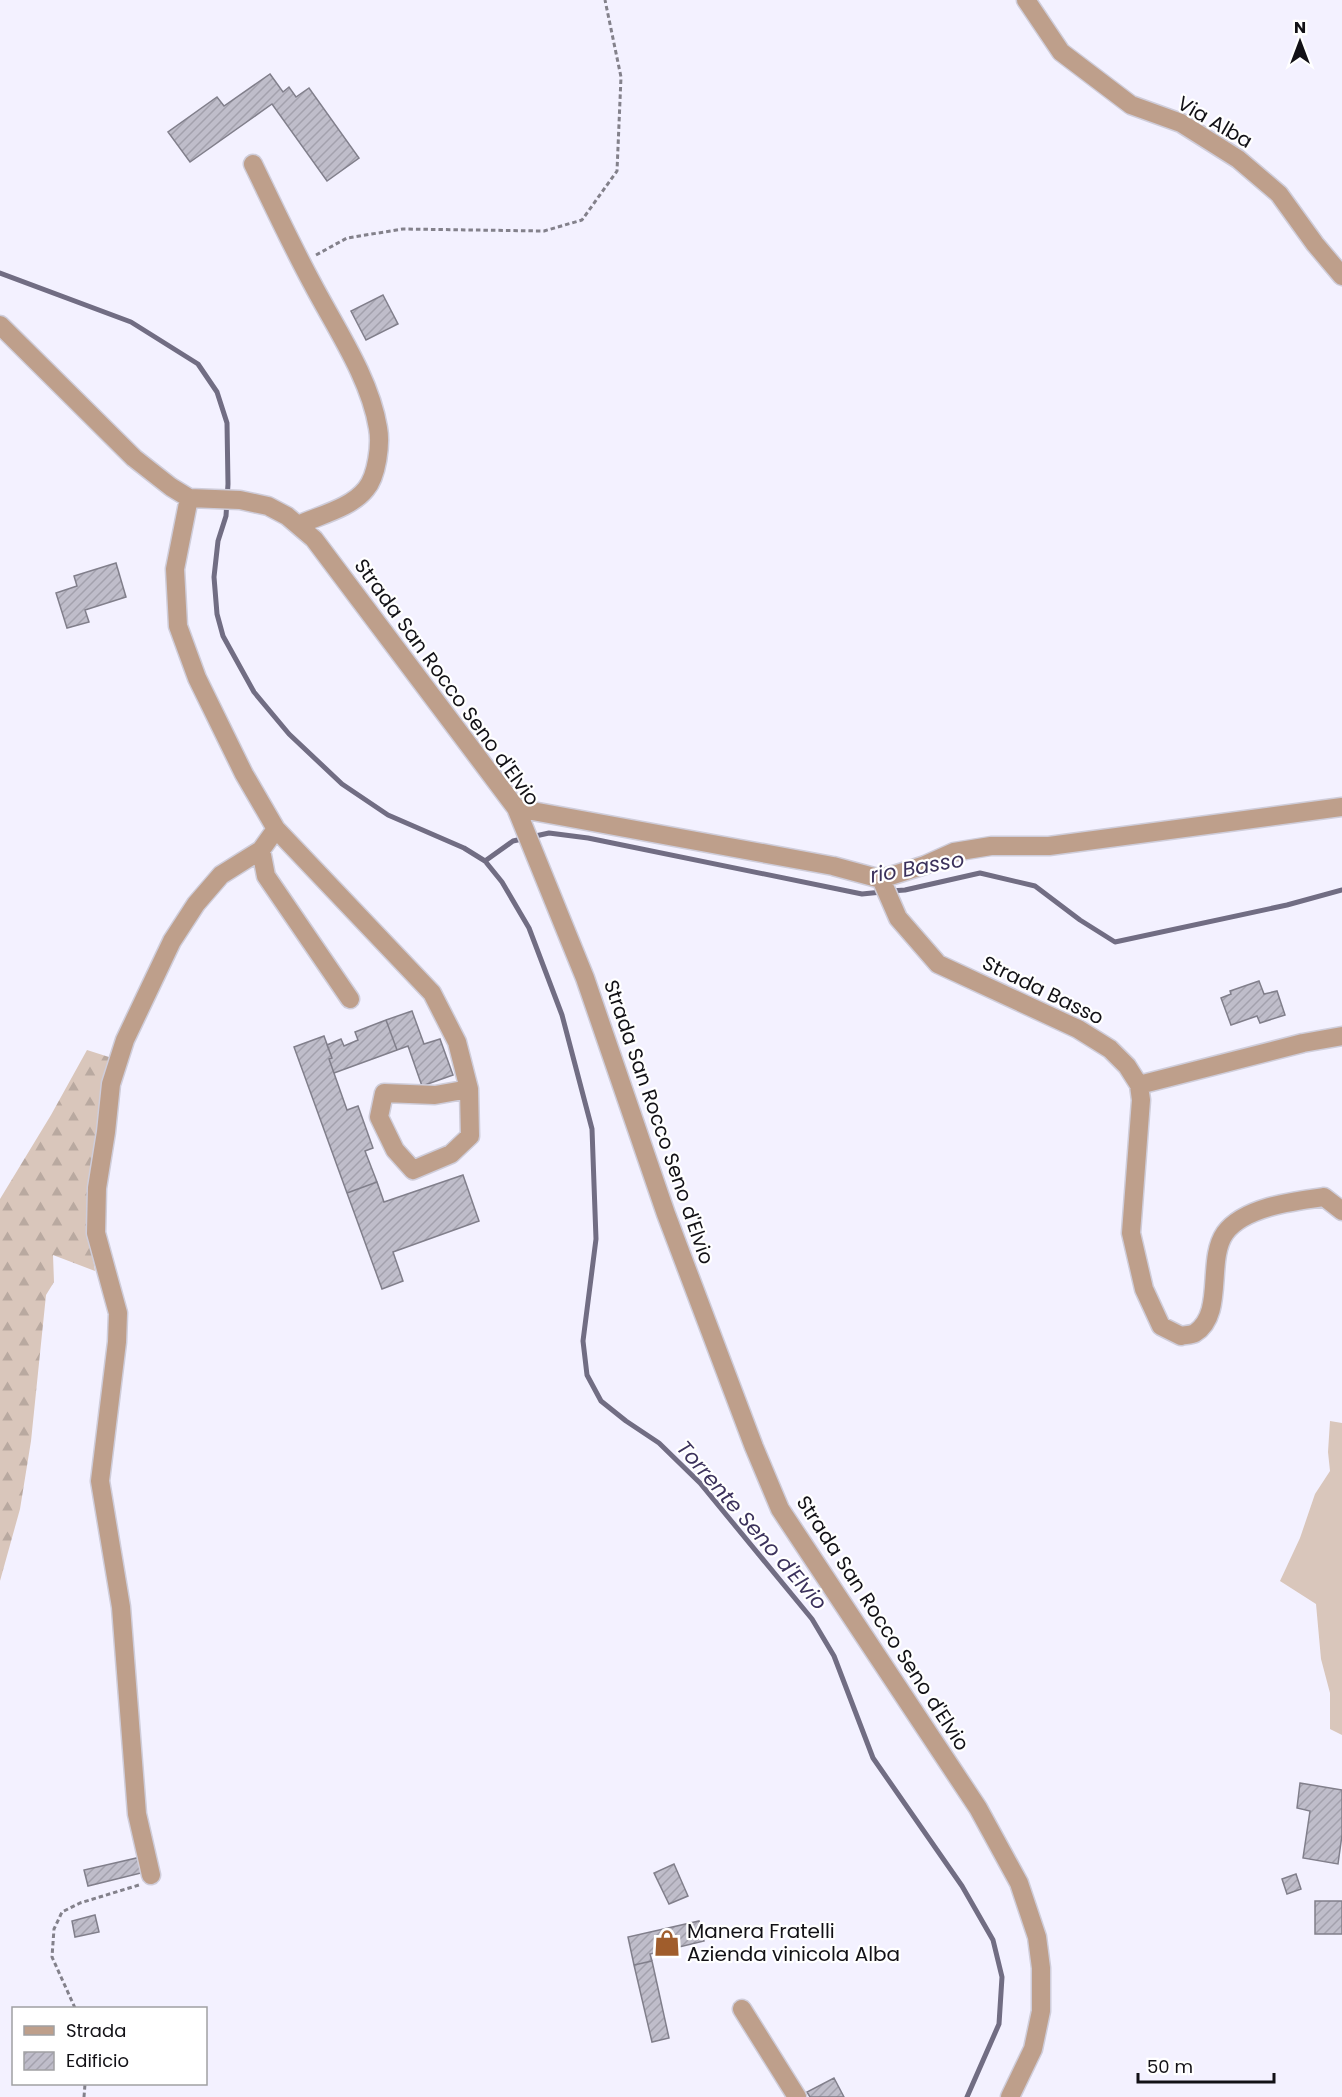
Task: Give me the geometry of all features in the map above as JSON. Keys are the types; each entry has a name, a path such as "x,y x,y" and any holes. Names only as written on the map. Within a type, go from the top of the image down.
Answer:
{"street":[{"name":"Via Alba","path":"1026,0 1060,52 1131,105 1181,123 1238,159 1279,194 1315,244 1342,276"},
{"path":"253,164 301,264 358,369 378,429 377,462 367,489 348,505 293,520"},
{"name":"Strada San Rocco Seno d'Elvio","path":"0,325 134,458 171,487 196,498 254,502 268,506 293,520 314,539 516,808 585,978 666,1214 754,1447 780,1509 978,1808 1020,1883 1037,1937 1041,1968 1041,2011 1032,2049 1010,2097"},
{"path":"196,498 176,569 178,626 197,678 244,774 276,829 432,993 457,1042 469,1089 470,1136 451,1154 413,1170 395,1150 379,1117 384,1093 435,1095 469,1089"},
{"path":"516,808 833,866 881,882 954,852 991,846 1049,846 1342,807"},
{"path":"151,1875 137,1814 121,1607 100,1481 117,1342 118,1313 96,1233 97,1188 111,1084 125,1040 172,941 196,904 221,875 261,850 276,829"},
{"path":"261,850 266,876 350,999"},
{"name":"Strada Basso","path":"881,882 898,918 938,964 1078,1029 1110,1049 1127,1066 1139,1085"},
{"path":"1342,1036 1303,1042 1139,1085 1142,1100 1131,1233 1144,1289 1161,1326 1181,1336 1194,1333 1208,1319 1217,1249 1226,1233 1239,1221 1280,1203 1324,1197 1342,1211"},
{"path":"742,2009 796,2097"}],"path":[{"path":"301,264 347,238 403,229 544,231 582,220 617,171 621,77 605,0"},
{"path":"75,2007 52,1957 54,1929 62,1912 80,1903 143,1884 151,1875"}],"green space":[{"path":"87,1050 112,1058 88,1225 95,1271 53,1255 54,1282 46,1295 31,1441 20,1509 0,1581 0,1199"},
{"path":"1330,1421 1342,1423 1342,1735 1330,1729 1330,1693 1321,1659 1316,1604 1280,1581 1300,1538 1315,1494 1330,1471 1328,1452"}],"building":[{"path":"270,74 283,92 289,87 296,97 309,88 359,158 327,181 272,104 190,162 168,132 217,97 224,106"},
{"path":"383,295 398,324 366,340 351,311"},
{"path":"116,563 126,597 85,610 89,622 67,628 56,593 77,586 74,576"},
{"path":"1259,981 1264,994 1277,991 1285,1015 1260,1023 1257,1016 1231,1025 1221,998 1231,994 1230,991"},
{"path":"412,1011 424,1044 440,1039 453,1075 422,1086 408,1046 397,1050 386,1020"},
{"path":"386,1020 397,1050 334,1073 327,1045 341,1039 344,1046 358,1040 355,1032"},
{"path":"324,1036 332,1058 329,1059 347,1110 358,1106 373,1148 365,1151 377,1182 347,1193 294,1047"},
{"path":"463,1175 479,1221 393,1252 403,1281 382,1289 347,1193 377,1182 384,1202"},
{"path":"1300,1783 1342,1790 1342,1835 1338,1864 1303,1858 1310,1811 1297,1808"},
{"path":"141,1857 145,1872 88,1886 84,1870"},
{"path":"674,1864 688,1896 669,1904 654,1873"},
{"path":"1296,1874 1301,1889 1287,1894 1282,1879"},
{"path":"1315,1901 1342,1901 1342,1934 1315,1934"},
{"path":"95,1915 99,1932 75,1937 72,1921"},
{"path":"699,1921 704,1941 650,1954 652,1961 634,1965 628,1937"},
{"path":"652,1961 669,2038 652,2042 634,1965"},
{"path":"834,2078 844,2097 810,2097 807,2092"}],"waterway":[{"name":"Torrente Seno d'Elvio","path":"0,273 131,322 198,364 217,392 227,423 226,516 218,541 214,577 217,614 223,636 254,692 289,734 342,784 388,815 464,848 485,861 502,882 529,928 562,1015 592,1129 596,1239 583,1341 587,1375 601,1401 659,1443 700,1483 812,1619 834,1656 873,1758 962,1886 993,1940 1002,1977 999,2024 967,2097"},
{"name":"rio Basso","path":"485,861 513,841 549,833 588,838 862,894 882,892"},
{"name":"rio Basso","path":"891,891 980,873 1035,886 1080,920 1115,942 1287,905 1342,890"}],"place":[{"name":"Manera Fratelli Azienda vinicola Alba","path":"667,1943"}]}
